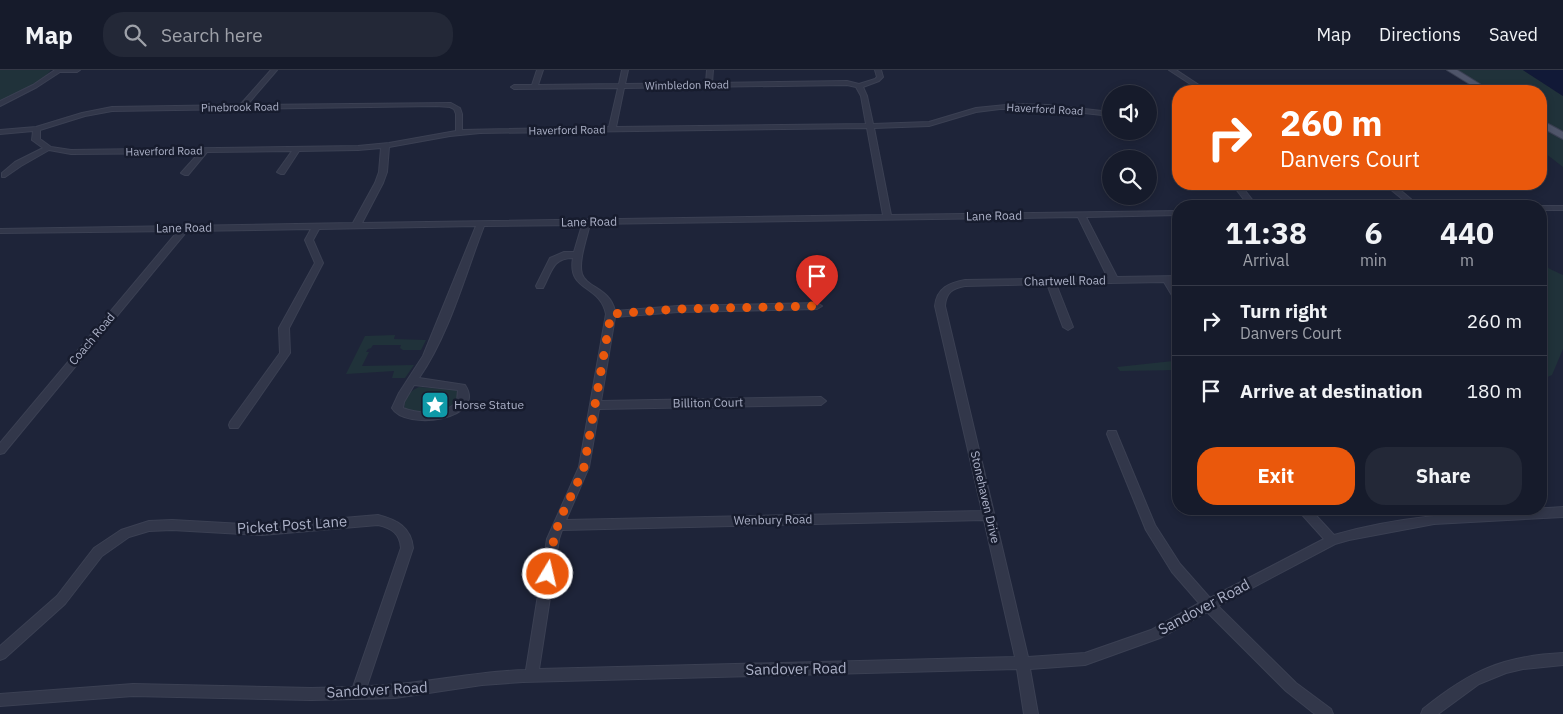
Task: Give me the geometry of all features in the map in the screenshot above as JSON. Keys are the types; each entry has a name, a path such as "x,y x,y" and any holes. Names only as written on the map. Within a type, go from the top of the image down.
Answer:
{"main road":[{"path":"1451,70 1477,85"},
{"path":"1547,127 1563,136"}],"street":[{"path":"0,104 35,86 58,70 77,70"},
{"path":"242,107 274,70"},
{"path":"534,87 540,70"},
{"path":"612,129 625,70"},
{"path":"709,85 710,70"},
{"path":"878,70 880,77 877,80 859,86 862,89 888,218"},
{"path":"1172,70 1196,85"},
{"name":"Wimbledon Road","path":"514,87 847,83 859,86"},
{"name":"Pinebrook Road","path":"0,132 37,129 84,114 112,109 446,104 458,109 458,132"},
{"name":"Haverford Road","path":"48,148 71,152 385,146 458,132 870,126 938,123 971,111 1009,106 1034,106 1102,113"},
{"path":"5,175 18,164 48,148 36,140 37,129"},
{"path":"356,226 381,177 385,146"},
{"path":"281,172 298,148"},
{"path":"185,174 205,150"},
{"path":"1241,190 1248,200"},
{"path":"1395,190 1408,200"},
{"path":"1547,208 1563,208"},
{"name":"Lane Road","path":"0,231 1172,213"},
{"path":"1081,215 1114,280"},
{"path":"532,676 553,539 578,485 584,467 611,314 607,300 593,287 580,279 577,274 579,255 587,222"},
{"path":"413,381 461,387 464,396 460,406 450,413 443,415 409,415 399,412 398,402 428,356 481,224"},
{"path":"234,425 285,353 284,328 319,263 309,240 316,226"},
{"name":"Coach Road","path":"0,450 185,228"},
{"path":"540,286 553,260 564,255 579,255"},
{"path":"1168,280 1172,287"},
{"name":"Chartwell Road","path":"952,286 965,283 1172,280"},
{"path":"1050,281 1068,327"},
{"name":"Stonehaven Drive","path":"952,286 942,293 940,306 1023,664 1031,714"},
{"path":"611,314 678,309 817,306"},
{"name":"Billiton Court","path":"595,405 821,401"},
{"path":"1112,434 1150,527 1164,552 1210,606 1291,686 1326,714"},
{"name":"Sandover Road","path":"1547,512 1563,512"},
{"name":"Wenbury Road","path":"558,525 988,515"},
{"path":"1309,515 1332,540"},
{"name":"Sandover Road","path":"0,700 133,690 395,692 482,679 532,676 1023,664 1085,659 1155,634 1210,606 1272,570 1332,540 1453,515"},
{"name":"Picket Post Lane","path":"0,654 61,600 98,552 124,533 149,526 172,525 262,530 378,520 395,525 400,529 407,543 358,693"},
{"path":"1428,714 1464,686 1486,672 1511,664 1539,659 1563,659"}],"shaded area":[{"path":"0,70 51,70 42,80 0,102"},
{"path":"1451,70 1523,70 1546,85 1477,85"},
{"path":"1547,86 1563,96 1563,136 1547,127"},
{"path":"1547,130 1563,139 1563,167 1547,155"},
{"path":"1547,267 1563,275 1563,349 1552,375 1547,377"},
{"path":"395,335 394,339 426,340 421,350 403,350 400,348 401,345 373,345 366,352 369,352 362,366 414,365 405,378 392,378 394,371 346,374 365,336"},
{"path":"1172,361 1172,370 1120,371 1117,367"},
{"path":"419,387 456,390 460,394 456,405 442,411 429,412 405,409 404,405 408,395"}],"water":[{"path":"1523,70 1563,70 1563,96"}],"place":[{"name":"Horse Statue","path":"435,405"}],"route":[{"path":"548,574 553,539 559,522 578,485 584,467 611,314 678,309 817,306"}]}
